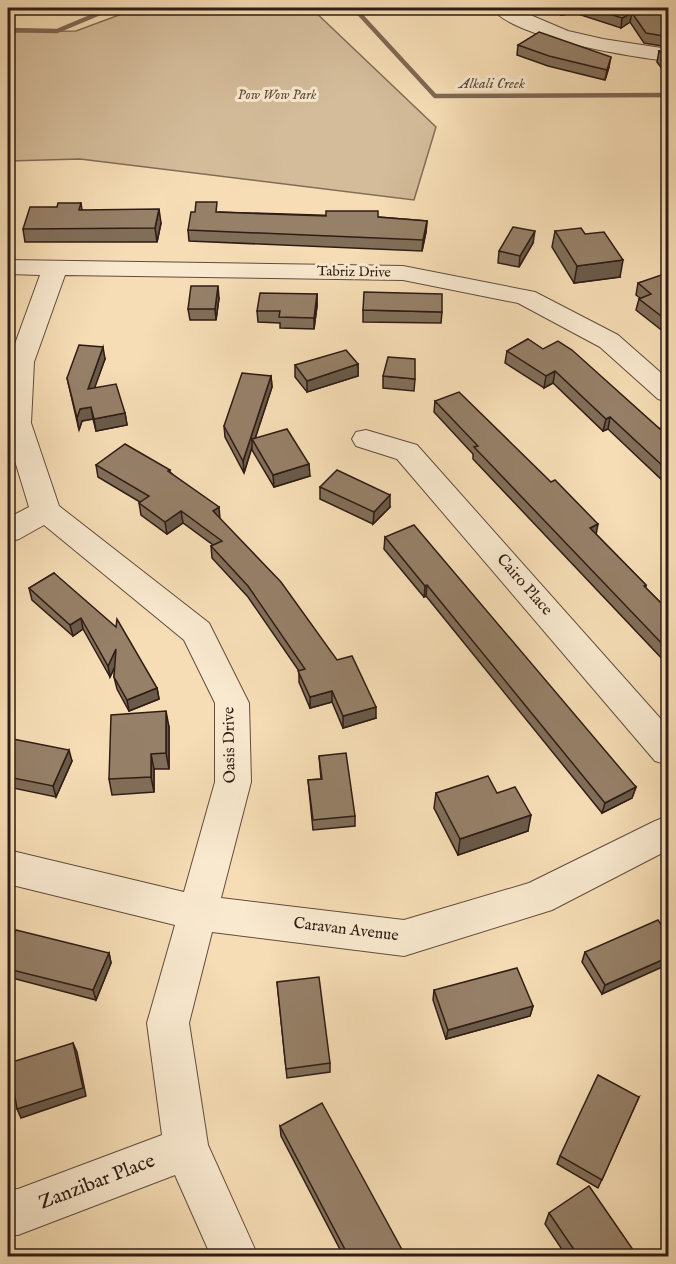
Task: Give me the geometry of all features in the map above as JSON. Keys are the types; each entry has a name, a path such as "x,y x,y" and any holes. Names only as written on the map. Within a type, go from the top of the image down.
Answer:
{"street":[{"path":"501,8 519,20 591,44 669,54"},
{"name":"Tabriz Drive","path":"8,267 403,273 526,297 609,341 669,393"},
{"path":"8,531 46,511 17,423 21,362 55,268"},
{"name":"Cairo Place","path":"366,439 408,452 669,751"},
{"name":"Oasis Drive","path":"46,511 197,632 232,703 233,782 168,1023 186,1148 235,1257"},
{"name":"Caravan Avenue","path":"8,867 198,912 404,938 538,898 669,832"},
{"name":"Zanzibar Place","path":"8,1212 18,1212 186,1148"}],"green space":[{"name":"Pow Wow Park","path":"138,8 311,8 436,127 414,200 80,159 8,161 8,32 76,31"}],"building":[{"path":"590,8 669,8 669,37 646,33 632,13 622,18"},
{"path":"539,32 611,57 607,70 549,56 518,45"},
{"path":"659,51 669,52 669,64"},
{"path":"196,202 217,202 216,212 326,216 326,211 378,211 378,217 427,221 423,240 188,230 191,212 195,212"},
{"path":"58,203 81,203 79,210 159,209 155,228 23,229 30,207 57,207"},
{"path":"513,227 535,231 520,256 499,251"},
{"path":"581,228 585,234 604,232 623,260 577,266 555,231"},
{"path":"669,274 669,322 639,299 651,294 638,283"},
{"path":"191,286 218,286 215,309 188,309"},
{"path":"364,292 442,294 442,312 363,310"},
{"path":"260,293 317,294 314,318 279,317 280,311 257,311"},
{"path":"528,339 543,349 558,341 572,350 660,429 666,426 669,429 669,467 665,468 610,417 606,419 555,371 546,376 507,351"},
{"path":"79,345 103,347 88,389 116,384 125,413 94,419 91,407 80,409 77,418 67,378"},
{"path":"346,350 358,364 307,381 295,365"},
{"path":"388,357 415,359 415,379 383,376"},
{"path":"242,373 271,376 243,461 224,426"},
{"path":"459,392 551,482 555,480 598,524 590,528 669,611 669,651 474,447 478,446 435,401"},
{"path":"287,429 309,464 273,475 252,439"},
{"path":"125,444 170,470 168,471 219,507 213,511 281,582 337,660 352,656 376,707 343,716 332,691 310,697 298,671 305,669 248,586 211,546 222,541 181,511 165,522 139,503 149,496 96,465"},
{"path":"337,470 390,495 374,512 320,487"},
{"path":"414,525 636,787 605,803 385,537"},
{"path":"54,573 116,627 117,619 157,688 127,700 114,677 116,649 108,666 81,618 70,625 29,588"},
{"path":"166,711 166,753 151,754 151,777 109,779 111,715"},
{"path":"8,738 69,750 53,786 8,777"},
{"path":"346,753 355,816 313,820 308,780 322,779 319,756"},
{"path":"488,776 497,793 515,787 531,815 460,839 436,793"},
{"path":"658,920 669,936 669,957 605,985 585,952"},
{"path":"16,930 109,953 93,990 8,969 8,947"},
{"path":"517,968 533,1006 448,1030 434,990"},
{"path":"319,977 330,1063 286,1069 277,982"},
{"path":"73,1043 83,1088 17,1109 9,1063"},
{"path":"598,1075 639,1097 602,1180 560,1156"},
{"path":"322,1103 406,1257 349,1257 280,1126"},
{"path":"589,1186 638,1257 579,1257 549,1213"}],"waterway":[{"name":"Alkali Creek","path":"8,30 57,31 112,8"},
{"name":"Alkali Creek","path":"354,8 435,96 668,95"}]}
